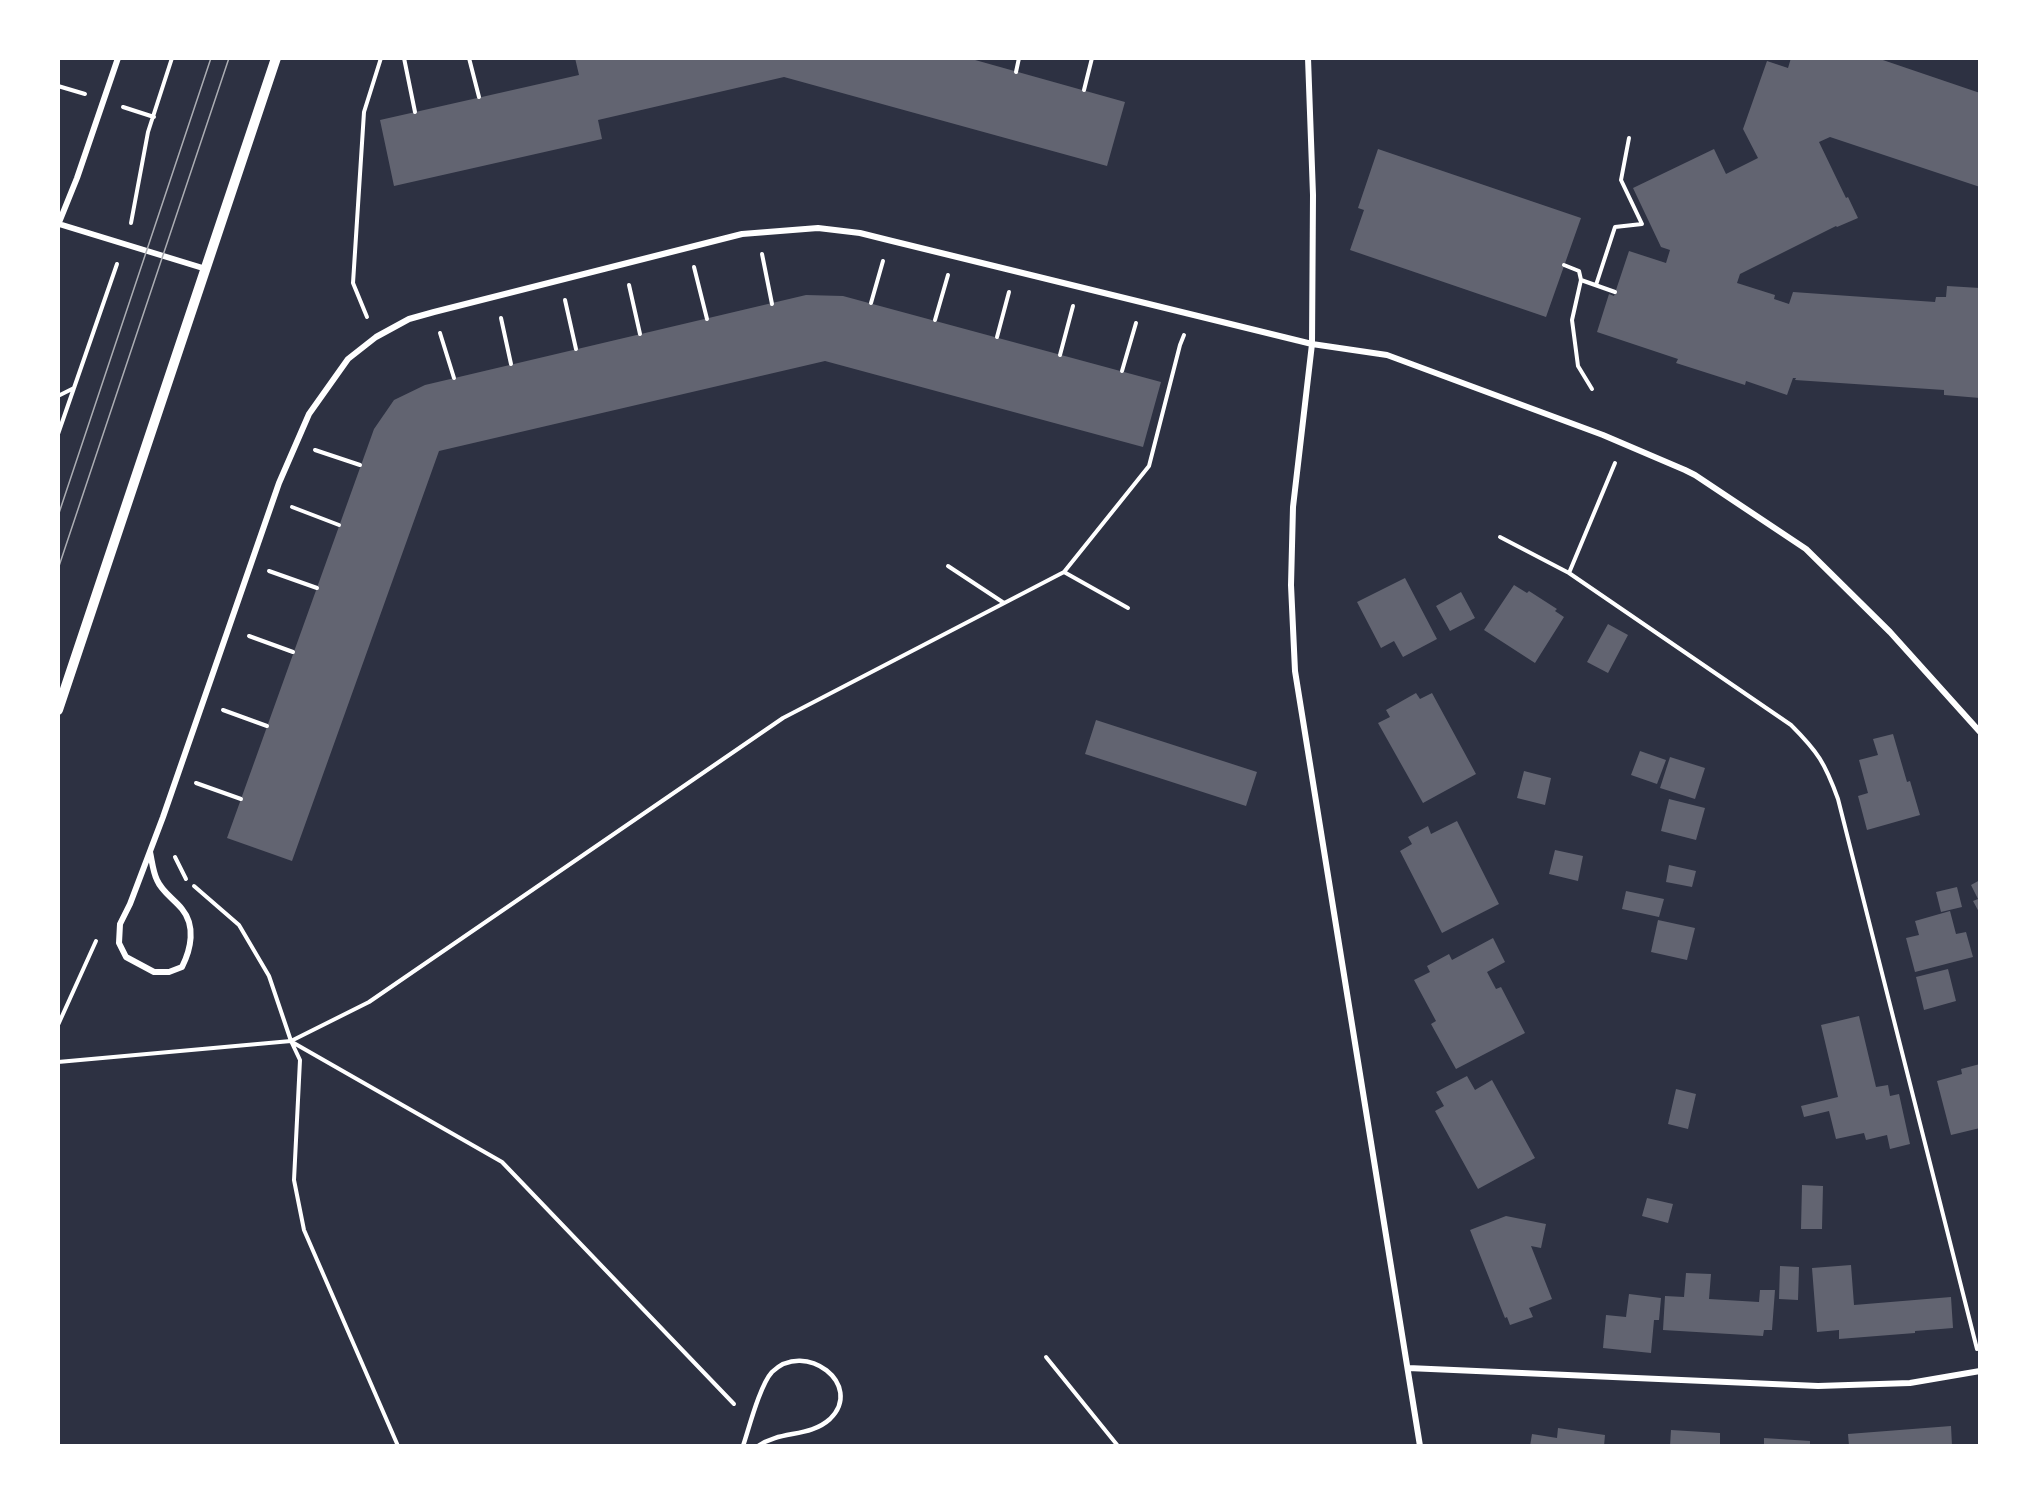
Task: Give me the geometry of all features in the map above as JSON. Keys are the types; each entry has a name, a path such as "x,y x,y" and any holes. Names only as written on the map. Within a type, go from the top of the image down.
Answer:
{"street":[{"path":"118,58 59,224 206,270"},
{"path":"58,710 276,58"},
{"path":"1308,58 1313,195 1312,344 1293,507 1291,585 1295,671 1420,1446"},
{"path":"150,852 157,880 167,895 183,910 191,928 190,951 182,967 169,972 154,972 126,957 119,943 120,924 150,852 250,564 296,444 309,414 348,359 376,337 409,319 434,312 742,234 818,228 860,233 1312,344 1387,355 1623,443 1695,475 1806,549 1865,606 1980,732"},
{"path":"1408,1368 1818,1386 1910,1383 1980,1371"}],"lane":[{"path":"743,1446 764,1387 771,1374 781,1365 798,1361 814,1362 830,1370 839,1385 840,1401 833,1416 821,1427 803,1433 782,1434 758,1446"}],"path":[{"path":"376,337 353,283 364,112 381,58"},
{"path":"404,58 415,112"},
{"path":"469,58 479,97"},
{"path":"1016,72 1019,58"},
{"path":"1083,90 1092,58"},
{"path":"1596,285 1615,227 1642,224 1621,180 1629,138"},
{"path":"757,233 772,304"},
{"path":"871,303 888,240"},
{"path":"690,248 706,319"},
{"path":"935,321 953,256"},
{"path":"624,265 640,334"},
{"path":"1564,265 1579,271 1581,280 1572,321 1578,366 1592,389"},
{"path":"997,337 1015,271"},
{"path":"561,280 576,349"},
{"path":"1581,280 1615,292"},
{"path":"1060,354 1078,287"},
{"path":"496,296 511,364"},
{"path":"1122,371 1142,302"},
{"path":"434,312 454,378"},
{"path":"58,1062 291,1041 369,1002 783,717 1064,572 1149,466 1180,345 1193,315"},
{"path":"58,396 74,388"},
{"path":"1569,573 1623,443"},
{"path":"296,444 360,465"},
{"path":"273,501 339,525"},
{"path":"1500,537 1569,573 1791,725 1813,747 1827,768 1844,821 1980,1358"},
{"path":"250,564 317,588"},
{"path":"948,566 1004,603"},
{"path":"1064,572 1128,608"},
{"path":"228,628 293,652"},
{"path":"202,703 267,726"},
{"path":"177,776 241,799"},
{"path":"173,853 185,878 239,925 269,975 291,1041 300,1060 294,1180 304,1230 398,1446"},
{"path":"291,1041 502,1162 751,1422"},
{"path":"1046,1357 1118,1446"}],"building":[{"path":"575,58 968,58 1125,102 1107,166 784,77 598,120 602,139 394,186 380,120 579,75"},
{"path":"1791,58 1877,58 1980,93 1980,187 1830,137 1819,142 1858,218 1836,226 1740,274 1737,283 1775,295 1774,299 1789,304 1793,292 1935,302 1936,297 1946,297 1947,286 1980,288 1980,398 1944,395 1944,390 1795,380 1796,378 1793,378 1787,395 1746,381 1745,385 1676,363 1678,359 1597,332 1609,294 1614,296 1629,251 1666,263 1670,250 1661,247 1633,188 1714,149 1726,174 1758,158 1743,129 1767,61 1788,68"},
{"path":"1378,149 1581,218 1546,317 1350,250 1364,210 1358,208"},
{"path":"806,295 843,296 1161,382 1143,447 825,361 439,451 292,861 227,838 374,429 394,400 425,385"},
{"path":"1405,578 1437,639 1403,657 1394,641 1381,648 1357,602"},
{"path":"1514,585 1527,593 1529,591 1557,609 1555,611 1564,617 1535,663 1484,630"},
{"path":"1461,592 1475,618 1450,631 1436,606"},
{"path":"1608,624 1628,635 1608,673 1587,662"},
{"path":"1416,693 1420,699 1432,693 1476,774 1423,803 1378,723 1390,717 1386,710"},
{"path":"1096,720 1257,772 1246,806 1085,754"},
{"path":"1893,734 1907,782 1910,781 1920,815 1867,830 1858,796 1868,793 1859,760 1878,755 1873,739"},
{"path":"1640,751 1666,760 1657,784 1631,775"},
{"path":"1670,757 1705,768 1695,799 1660,788"},
{"path":"1524,771 1551,778 1545,805 1517,798"},
{"path":"1669,799 1705,808 1696,840 1661,831"},
{"path":"1457,821 1499,904 1442,933 1400,851 1412,844 1408,837 1428,826 1431,834"},
{"path":"1555,850 1583,856 1578,881 1549,874"},
{"path":"1669,865 1696,871 1692,887 1666,882"},
{"path":"1980,880 1980,914 1973,901 1978,899 1971,885"},
{"path":"1957,887 1962,907 1941,912 1936,892"},
{"path":"1626,891 1664,899 1659,917 1622,909"},
{"path":"1950,911 1956,934 1966,932 1973,957 1915,972 1906,938 1919,935 1915,921"},
{"path":"1658,920 1695,928 1687,960 1651,952"},
{"path":"1493,938 1505,962 1487,972 1496,989 1501,987 1525,1033 1456,1069 1431,1024 1436,1021 1414,980 1430,972 1427,966 1449,954 1452,960"},
{"path":"1948,969 1956,1001 1924,1010 1916,977"},
{"path":"1859,1016 1876,1087 1888,1085 1890,1096 1899,1094 1910,1144 1890,1149 1887,1135 1866,1140 1864,1133 1836,1139 1829,1111 1804,1117 1801,1106 1838,1097 1821,1025"},
{"path":"1980,1064 1980,1128 1951,1135 1937,1081 1962,1074 1961,1069"},
{"path":"1467,1076 1475,1090 1492,1080 1535,1158 1478,1189 1435,1111 1444,1106 1436,1092"},
{"path":"1676,1089 1696,1094 1688,1129 1668,1124"},
{"path":"1802,1185 1823,1186 1822,1229 1801,1229"},
{"path":"1647,1198 1673,1204 1668,1223 1642,1216"},
{"path":"1506,1216 1546,1224 1541,1248 1531,1246 1552,1299 1529,1308 1533,1317 1510,1325 1507,1317 1505,1318 1470,1230"},
{"path":"1851,1265 1854,1305 1951,1297 1953,1328 1839,1339 1839,1330 1817,1332 1812,1268"},
{"path":"1780,1266 1799,1267 1798,1300 1779,1299"},
{"path":"1686,1273 1711,1274 1709,1299 1759,1302 1760,1290 1775,1290 1772,1330 1764,1330 1763,1336 1663,1330 1665,1296 1684,1297"},
{"path":"1629,1294 1661,1298 1659,1320 1654,1320 1651,1353 1603,1348 1606,1315 1626,1317"},
{"path":"1951,1426 1952,1446 1849,1446 1848,1434"},
{"path":"1558,1428 1605,1435 1604,1446 1530,1446 1532,1434 1557,1438"},
{"path":"1671,1430 1720,1433 1720,1446 1670,1446"},
{"path":"1764,1438 1810,1441 1810,1446 1764,1446"}],"tram line":[{"path":"58,516 211,58"},
{"path":"58,569 229,58"}]}
